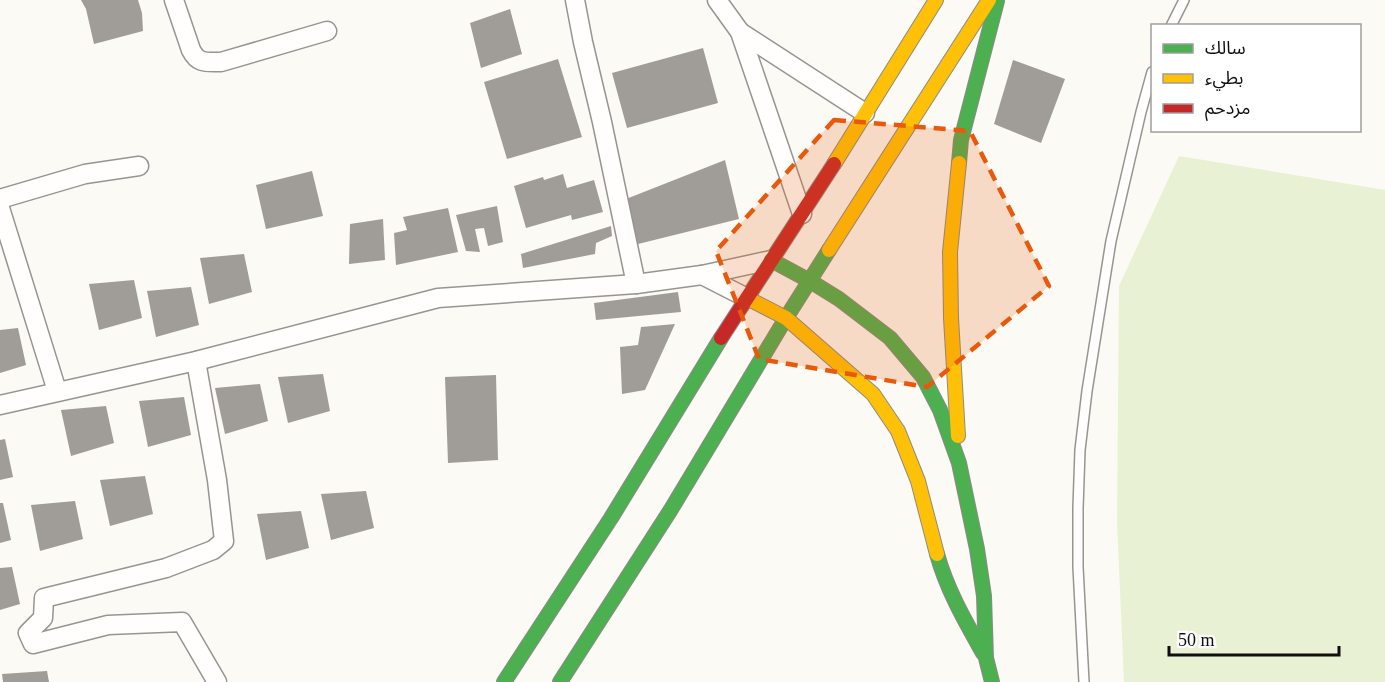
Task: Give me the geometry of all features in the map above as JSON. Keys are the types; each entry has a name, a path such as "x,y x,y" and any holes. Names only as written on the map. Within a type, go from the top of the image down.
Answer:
{"main road":[{"path":"504,682 611,518 683,398 936,0"},
{"path":"560,682 670,512 786,318 989,0"},
{"path":"959,463 951,318 950,252 961,140 997,0"},
{"path":"771,260 839,299 890,338 923,377 940,410 959,463 977,549 984,596 986,658 992,682"},
{"path":"747,298 786,318 873,394 898,431 918,481 945,580 986,658"}],"street":[{"path":"174,0 191,50 195,57 204,62 221,62 327,31"},
{"path":"575,0 636,284"},
{"path":"717,0 740,32 802,214"},
{"path":"740,32 865,113"},
{"path":"0,199 85,174 139,166"},
{"path":"0,208 57,392"},
{"path":"0,405 196,361 438,298 636,284 702,275 771,260"},
{"path":"702,275 747,298"},
{"path":"196,361 217,480 224,541 213,550 166,568 44,598 43,618 28,633 33,644 108,625 182,622 217,682"}],"lane":[{"path":"1172,24 1184,0"},
{"path":"1084,682 1078,567 1080,450 1111,241 1151,76"}],"highlighted area":[{"path":"834,120 970,131 1049,286 927,387 759,359 716,251"}],"green space":[{"path":"1179,156 1385,190 1385,682 1124,682 1117,522 1119,286"}],"building":[{"path":"81,0 138,0 142,13 143,31 94,44 86,9"},
{"path":"510,9 522,54 481,68 470,23"},
{"path":"703,48 718,103 627,128 612,73"},
{"path":"558,59 582,137 507,159 484,82"},
{"path":"1013,60 1065,79 1041,143 994,124"},
{"path":"725,160 739,219 638,244 626,199"},
{"path":"312,171 323,216 266,229 256,185"},
{"path":"563,174 567,188 594,180 603,212 572,220 571,215 526,228 514,186 543,177 544,180"},
{"path":"497,206 503,242 488,246 484,228 475,229 480,252 466,251 456,215"},
{"path":"448,208 458,252 396,265 394,233 407,230 403,217"},
{"path":"383,219 385,260 349,264 350,224"},
{"path":"611,226 612,236 596,243 595,254 523,268 521,254"},
{"path":"244,254 252,292 209,304 200,258"},
{"path":"134,280 142,318 99,330 89,284"},
{"path":"191,287 199,325 156,337 147,291"},
{"path":"678,292 681,312 596,320 594,303"},
{"path":"675,324 645,390 622,394 620,347 638,345 641,327"},
{"path":"18,328 26,365 0,373 0,330"},
{"path":"323,374 330,411 288,423 278,377"},
{"path":"496,375 498,460 448,463 445,377"},
{"path":"260,384 268,421 225,434 215,388"},
{"path":"184,397 191,435 148,447 139,401"},
{"path":"106,406 114,443 71,456 61,410"},
{"path":"5,439 13,477 0,480 0,440"},
{"path":"145,476 153,514 110,526 100,480"},
{"path":"366,491 374,528 331,540 321,494"},
{"path":"75,501 83,539 40,551 31,505"},
{"path":"0,503 3,503 11,540 0,543"},
{"path":"301,511 309,548 266,560 257,514"},
{"path":"12,567 20,604 0,610 0,568"},
{"path":"47,671 49,682 3,682 2,674"}],"traffic: fast":[{"path":"959,163 961,140 997,1"},
{"path":"560,682 670,511 829,250"},
{"path":"771,260 839,299 890,338 923,377 940,410 959,463 977,549 984,596 986,658 992,682"},
{"path":"504,682 611,518 721,338"},
{"path":"937,554 951,593 983,653"}],"traffic: slow":[{"path":"834,164 936,0"},
{"path":"829,250 989,0"},
{"path":"958,436 951,318 950,252 959,163"},
{"path":"747,298 786,318 873,394 898,431 918,481 937,554"}],"traffic: jam":[{"path":"721,338 834,164"}]}
